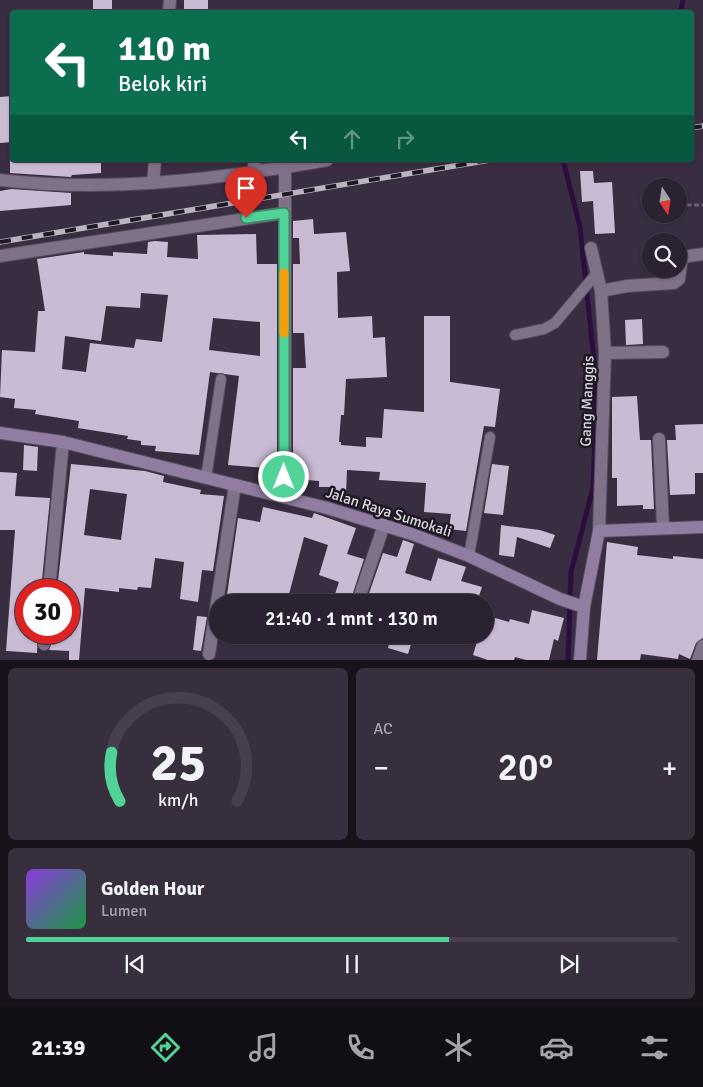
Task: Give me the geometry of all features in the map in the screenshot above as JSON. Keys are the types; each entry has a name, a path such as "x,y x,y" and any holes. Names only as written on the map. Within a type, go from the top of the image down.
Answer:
{"street":[{"path":"153,183 156,162"},
{"path":"253,173 255,162"},
{"path":"0,180 93,185 153,183 253,173 316,162"},
{"path":"285,168 285,496"},
{"path":"0,256 284,213"},
{"name":"Gang Manggis","path":"591,248 594,277 601,291 605,353 599,531"},
{"path":"601,291 627,286 674,283 679,279 682,257 703,254"},
{"path":"605,353 663,352"},
{"name":"Jalan Raya Sumokali","path":"0,433 63,442 285,496 384,525 469,556 575,604"},
{"path":"659,439 663,527"},
{"path":"50,579 63,442"},
{"path":"209,654 235,485"},
{"path":"360,594 384,525"},
{"path":"580,660 575,604 599,531 663,527 703,527"},
{"path":"698,660 703,646"}],"lane":[{"path":"515,336 555,323 594,277"},
{"path":"206,478 220,379"},
{"path":"469,556 490,437"}],"path":[{"path":"688,206 703,205"}],"building":[{"path":"93,0 112,0 112,10 93,10"},
{"path":"184,0 208,0 208,10 184,10"},
{"path":"10,96 10,142 0,143 0,97"},
{"path":"10,162 101,162 101,173 72,175 71,177 10,173"},
{"path":"580,171 593,171 594,183 612,182 615,233 595,234 593,201 582,202"},
{"path":"11,189 71,193 71,205 0,211 0,191"},
{"path":"313,219 314,234 346,232 350,271 337,272 338,318 372,316 373,338 385,337 387,377 346,379 344,415 341,415 339,442 341,442 341,445 366,447 366,437 382,438 384,409 424,412 424,316 450,316 450,382 500,389 495,427 484,426 466,531 449,529 451,514 424,512 426,483 379,480 380,472 347,470 346,495 331,494 332,487 319,487 319,481 293,479 293,368 306,368 304,333 293,333 293,264 300,264 299,238 293,238 293,221"},
{"path":"256,234 257,264 277,264 277,469 228,465 239,376 210,372 199,455 155,451 156,446 141,445 141,441 127,439 128,436 78,428 79,421 35,414 36,410 14,408 15,399 0,397 2,350 35,352 38,311 45,311 37,259 84,252 84,254 113,256 113,252 147,254 148,242 155,241 168,242 167,257 198,259 197,235","holes":["141,293 168,295 162,342 136,339 134,348 90,343 86,372 62,369 65,336 101,341 106,306 140,308","213,318 260,322 260,356 209,350"]},
{"path":"642,319 643,344 626,345 625,320"},
{"path":"637,396 640,440 651,440 654,509 643,509 643,505 617,506 617,478 612,478 612,397"},
{"path":"703,424 703,473 695,473 695,494 670,495 667,440 676,440 675,425"},
{"path":"24,445 38,447 37,471 23,470"},
{"path":"71,464 145,471 164,476 163,482 201,490 200,494 224,496 213,571 202,570 198,602 180,599 184,562 155,558 151,588 138,587 137,590 119,588 119,592 85,588 79,660 69,660 69,651 49,650 51,644 80,644 80,579 58,579","holes":["90,489 127,494 121,540 84,535"]},
{"path":"492,464 509,466 503,515 484,513"},
{"path":"0,472 17,473 15,496 50,498 42,579 15,579 15,644 37,644 37,653 6,651 15,530 0,530"},
{"path":"263,507 312,518 314,513 356,528 347,554 364,559 353,594 335,594 339,582 319,575 328,545 304,537 289,594 227,594 238,518 260,522"},
{"path":"501,525 540,530 555,535 550,548 517,537 514,557 499,555"},
{"path":"403,540 414,544 405,573 431,581 438,558 466,567 461,581 482,587 480,594 369,594 383,553 397,557"},
{"path":"607,542 638,547 637,555 673,559 673,556 703,559 703,638 696,643 690,659 679,654 678,659 641,654 640,660 597,660"},
{"path":"532,610 564,618 558,641 554,639 549,660 526,660 515,657 514,660 488,660 473,655 476,644 494,644 494,618 509,622 510,619 529,624"},
{"path":"197,616 207,617 201,651 193,650"},
{"path":"389,644 411,644 408,654 388,648"}],"waterway":[{"path":"681,10 683,0"},
{"path":"564,162 580,227 594,360 596,410 593,488 571,572 568,660"}],"railway":[{"path":"694,128 703,126"},
{"path":"0,242 478,162"}],"slow traffic":[{"path":"284,273 284,333"}],"route":[{"path":"246,218 284,213 284,477"}]}
